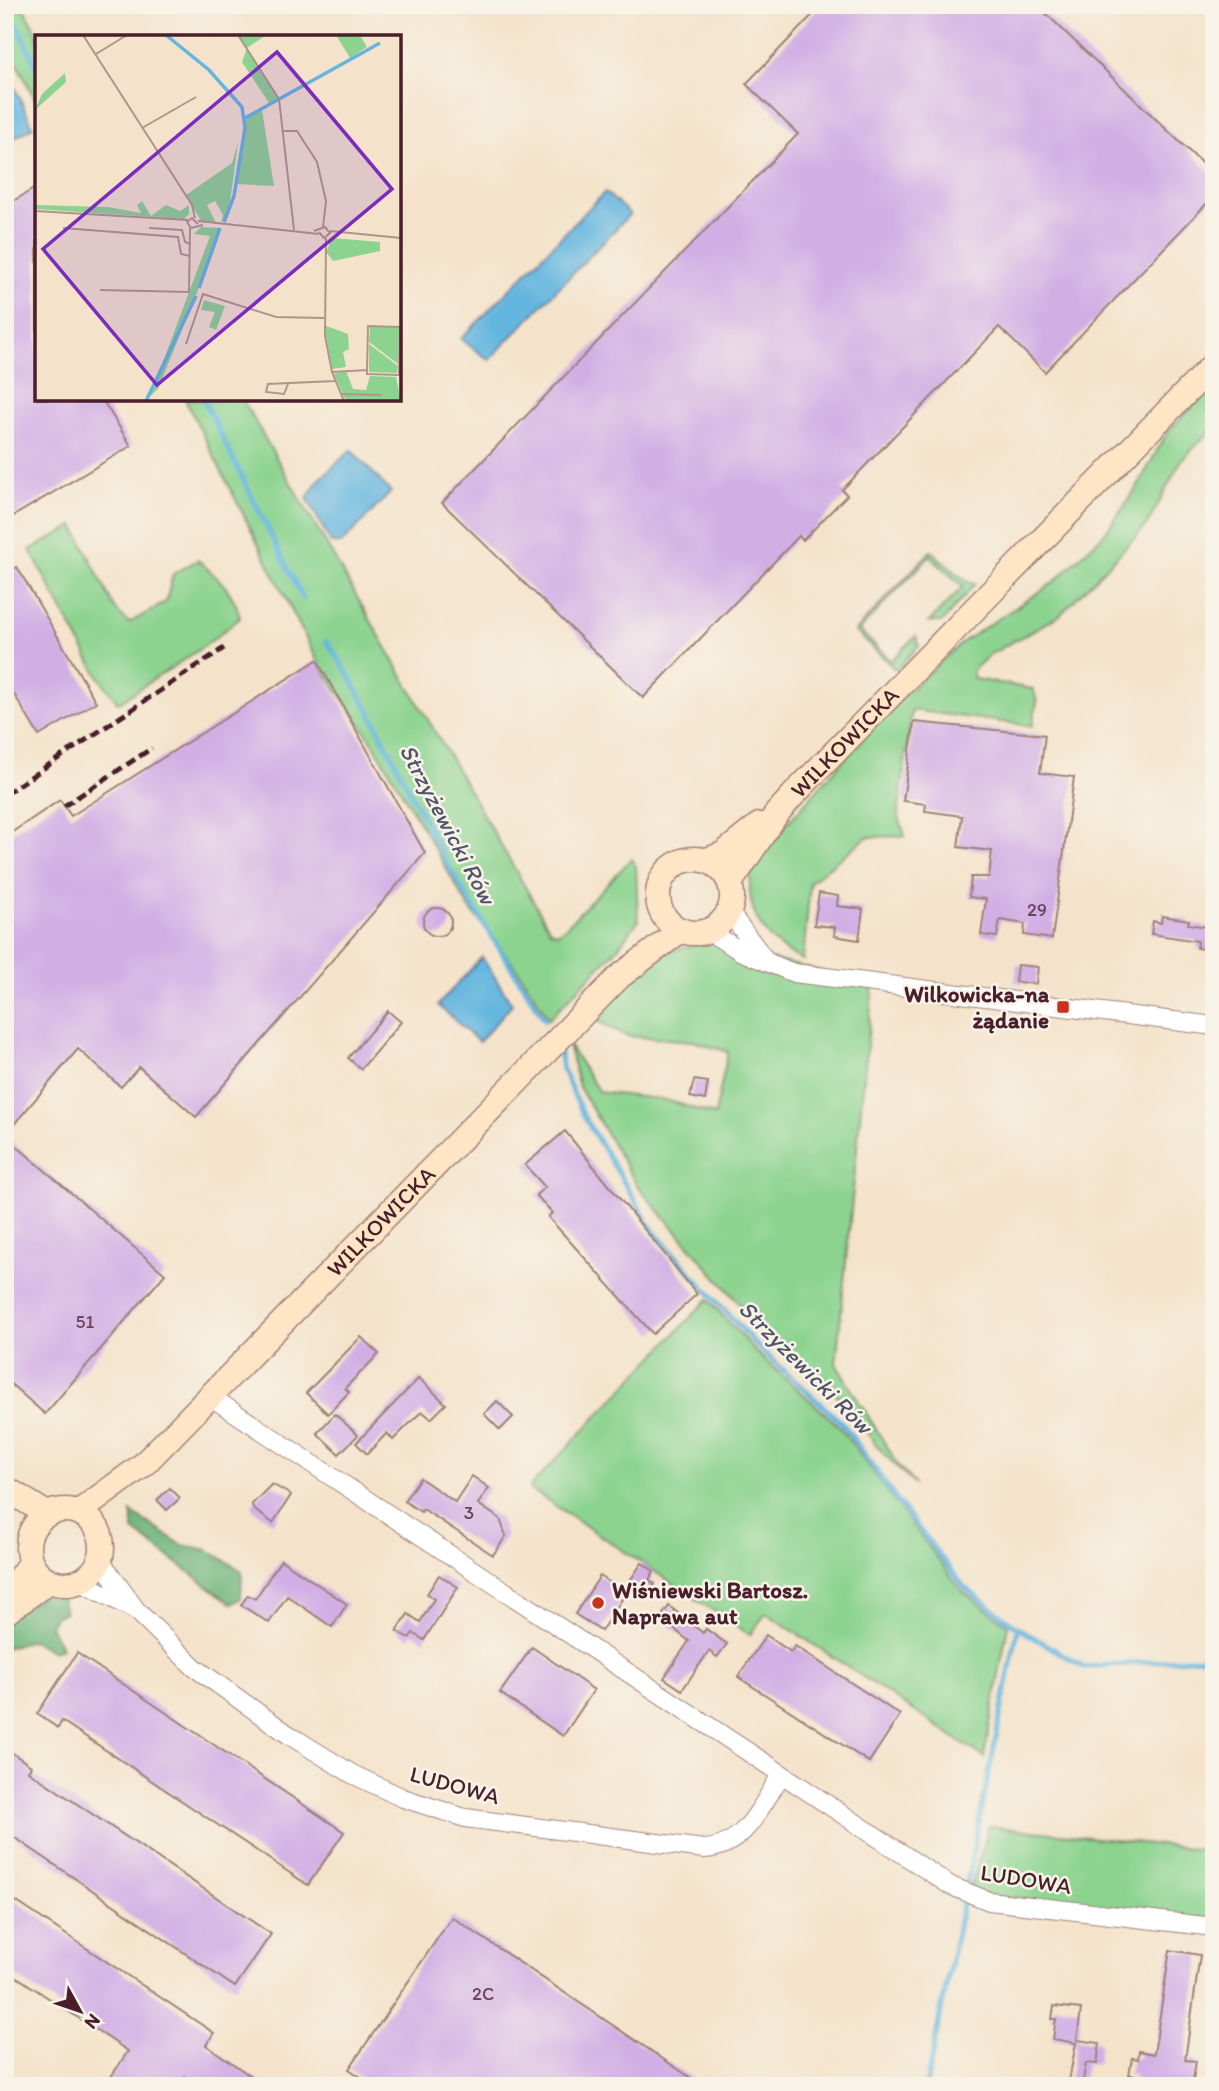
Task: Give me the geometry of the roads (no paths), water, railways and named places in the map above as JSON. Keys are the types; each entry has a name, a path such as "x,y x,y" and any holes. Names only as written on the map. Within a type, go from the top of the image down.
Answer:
{"main road":[{"name":"WILKOWICKA","path":"707,860 723,854 777,813 1214,364"},
{"name":"WILKOWICKA","path":"730,883 777,813"},
{"path":"688,859 707,860 723,871 730,883 732,899 729,912 708,931 681,930 670,923 662,912 658,895 667,871 688,859"},
{"name":"WILKOWICKA","path":"619,976 662,912"},
{"name":"WILKOWICKA","path":"79,1512 143,1465 619,976 681,930"},
{"name":"WILKOWICKA","path":"98,1531 143,1465"},
{"path":"5,1488 47,1514"},
{"path":"5,1507 29,1534"},
{"path":"62,1509 79,1512 98,1531 102,1543 100,1560 92,1572 79,1581 64,1584 49,1581 30,1563 27,1546 29,1534 37,1521 47,1514 62,1509"},
{"path":"5,1598 30,1563"},
{"path":"5,1613 49,1581"}],"street":[{"path":"729,912 767,962"},
{"path":"708,931 742,952 794,973 1214,1026"},
{"name":"LUDOWA","path":"211,1396 951,1886 978,1898 1214,1927"},
{"name":"LUDOWA","path":"100,1560 137,1611 204,1675 352,1774 403,1798 465,1818 719,1849 744,1833 781,1775"},
{"name":"LUDOWA","path":"79,1581 137,1611"}],"water":[{"path":"5,66 33,127 5,143"},
{"path":"605,192 630,214 489,360 461,339"},
{"path":"351,450 391,492 341,544 331,543 307,498 318,481"},
{"path":"482,957 512,1004 479,1042 438,1005"}],"waterway":[{"name":"Strzyżewicki Rów","path":"8,5 35,64"},
{"name":"Strzyżewicki Rów","path":"204,401 303,599"},
{"name":"Strzyżewicki Rów","path":"326,641 373,718 453,874 545,1020"},
{"name":"Strzyżewicki Rów","path":"559,1048 562,1068 584,1117 655,1233 759,1348 843,1424 899,1503 965,1588 1018,1628 1084,1667 1214,1657"},
{"path":"926,2086 1018,1628"}],"railway":[{"path":"5,794 224,648"},
{"path":"64,806 152,748"}],"place":[{"name":"Wilkowicka-na żądanie","path":"1063,1007"},
{"name":"Wiśniewski Bartosz. Naprawa aut","path":"598,1603"}]}
